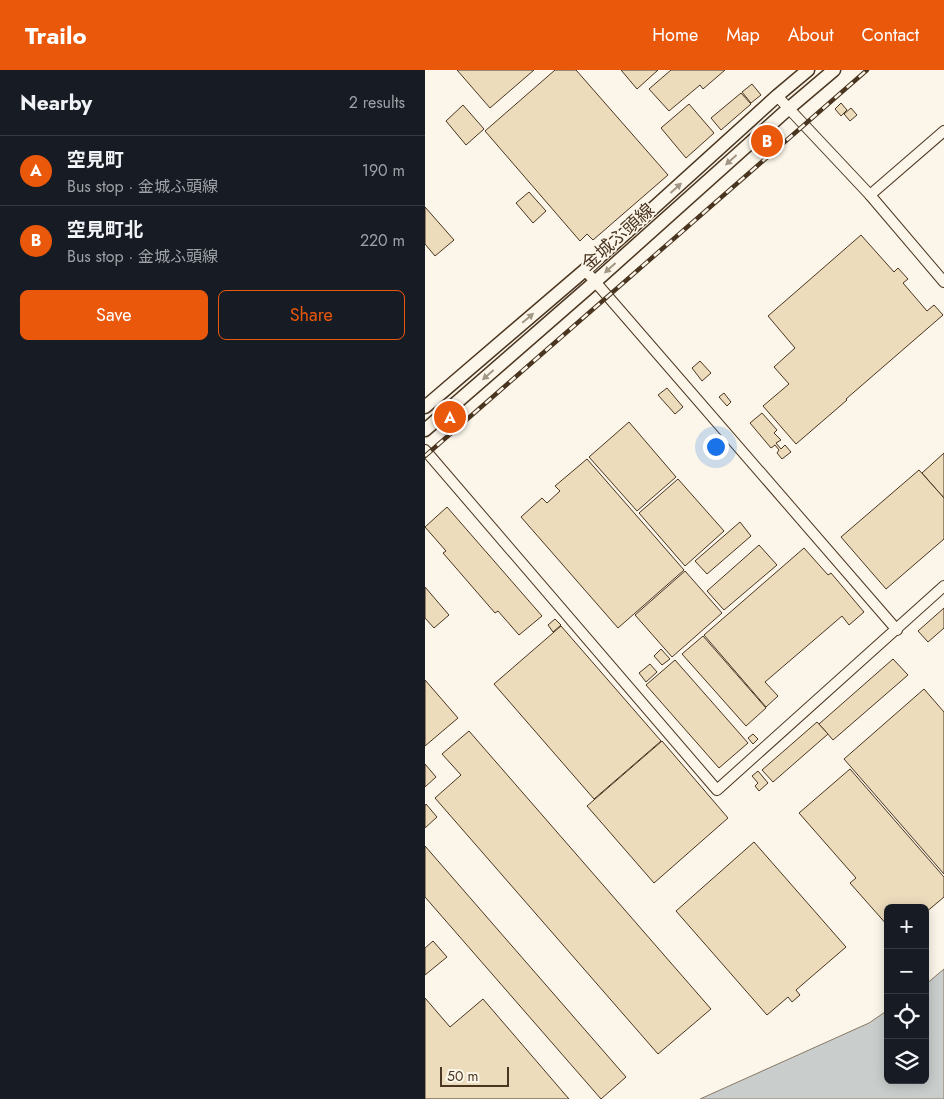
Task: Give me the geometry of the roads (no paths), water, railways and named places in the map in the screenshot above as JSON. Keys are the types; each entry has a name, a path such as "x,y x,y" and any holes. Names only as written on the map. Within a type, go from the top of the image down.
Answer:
{"main road":[{"name":"金城ふ頭線","path":"425,407 585,270 808,70"},
{"name":"金城ふ頭線","path":"425,430 834,70"}],"street":[{"path":"777,96 870,196 944,282"},
{"path":"870,196 944,131"},
{"path":"585,270 897,630"},
{"path":"425,450 717,790 944,586"}],"railway":[{"path":"425,456 867,70"}],"place":[{"name":"空見町北","path":"767,141"},
{"name":"空見町","path":"450,417"}]}
